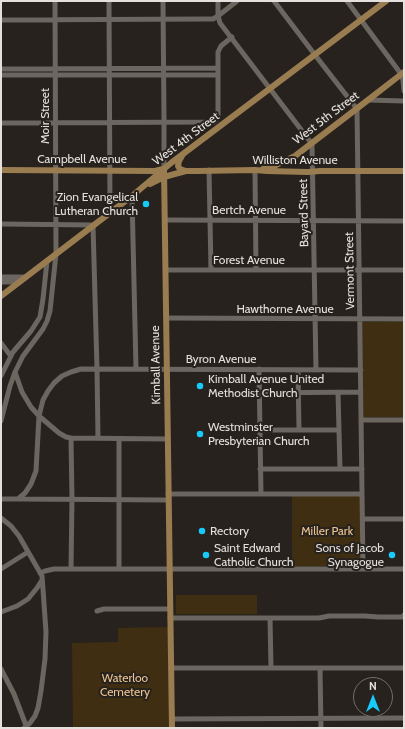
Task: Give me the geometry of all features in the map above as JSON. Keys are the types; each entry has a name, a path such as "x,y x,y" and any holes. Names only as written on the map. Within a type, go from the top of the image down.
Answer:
{"main road":[{"name":"West 4th Street","path":"1,296 132,196 164,169 386,1"},
{"name":"West 5th Street","path":"255,170 282,163 295,156 403,73"},
{"path":"185,153 178,164 180,168 186,171"},
{"name":"Campbell Avenue","path":"1,170 155,171 164,169"},
{"name":"Kimball Avenue","path":"164,169 172,728"},
{"name":"Williston Avenue","path":"132,196 164,177 186,171 404,171"},
{"path":"147,186 154,184 159,185 164,199"}],"street":[{"name":"Moir Street","path":"1,421 10,386 19,363 43,329 50,311 56,254 55,1"},
{"path":"109,1 110,213"},
{"name":"Kimball Avenue","path":"163,1 164,169"},
{"path":"218,1 218,16 220,23 271,88 312,144"},
{"path":"1,20 208,19 218,16 237,1"},
{"path":"274,1 357,109"},
{"path":"347,1 403,73 404,91"},
{"path":"1,123 210,122 216,120 218,116 218,52 224,43 232,37"},
{"path":"1,68 218,68"},
{"path":"1,75 218,75"},
{"path":"368,100 404,101"},
{"name":"Vermont Street","path":"357,109 363,569"},
{"name":"Bayard Street","path":"312,144 316,370"},
{"path":"209,170 211,270"},
{"path":"255,170 256,270"},
{"path":"132,196 136,369"},
{"name":"Bertch Avenue","path":"165,220 404,220"},
{"path":"1,224 93,225 98,438"},
{"path":"1,365 31,331 40,317 46,261"},
{"name":"Forest Avenue","path":"166,270 404,270"},
{"path":"1,277 26,277"},
{"path":"1,282 20,282"},
{"name":"Hawthorne Avenue","path":"166,318 404,319"},
{"path":"1,343 9,357 19,363"},
{"path":"1,376 9,357"},
{"name":"Byron Avenue","path":"18,499 29,488 34,476 36,466 38,416 45,396 54,383 66,374 81,370 97,369 361,370"},
{"path":"258,369 260,494"},
{"path":"298,370 299,430"},
{"path":"15,372 24,398 38,416 59,433 71,438 168,439"},
{"path":"338,392 340,469"},
{"path":"258,393 361,392"},
{"path":"361,420 404,420"},
{"path":"260,430 339,430"},
{"path":"71,438 71,569"},
{"path":"119,439 119,569"},
{"path":"260,469 362,469"},
{"path":"1,499 118,500 260,494 362,494"},
{"path":"1,518 15,530 40,573 45,603 46,632 43,676 37,712 26,727 14,694 1,669"},
{"path":"362,519 404,519"},
{"path":"1,570 28,552"},
{"path":"40,573 49,570 71,569 404,569"},
{"path":"1,612 17,606 28,599 42,580"},
{"path":"97,611 104,609 170,608"},
{"path":"170,618 319,618 329,616 404,616"},
{"path":"270,618 270,668"},
{"path":"171,668 404,668"},
{"path":"320,668 321,728"},
{"path":"172,719 404,718"}],"green space":[{"path":"362,322 404,322 404,417 364,417"},
{"name":"Miller Park","path":"292,496 361,496 361,566 292,566"},
{"path":"176,595 257,595 257,614 176,614"},
{"name":"Waterloo Cemetery","path":"168,627 170,728 73,728 72,643 118,642 118,628"}],"place":[{"name":"Zion Evangelical Lutheran Church","path":"146,204"},
{"name":"Kimball Avenue United Methodist Church","path":"200,386"},
{"name":"Westminster Presbyterian Church","path":"200,434"},
{"name":"Rectory","path":"202,531"},
{"name":"Saint Edward Catholic Church","path":"206,555"},
{"name":"Sons of Jacob Synagogue","path":"392,555"}]}
